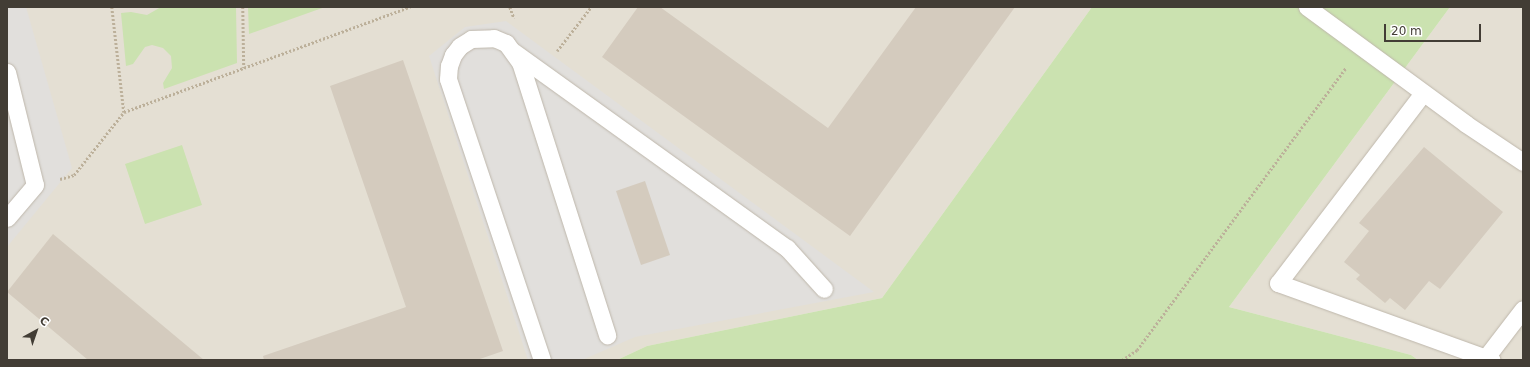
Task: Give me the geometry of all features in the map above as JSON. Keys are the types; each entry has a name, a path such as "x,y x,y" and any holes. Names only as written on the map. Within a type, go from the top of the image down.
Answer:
{"lane":[{"path":"1307,7 1423,93 1523,162"},
{"path":"542,360 448,79 448,66 453,55 460,46 470,39 494,38 506,43 514,51 787,248 824,289"},
{"path":"514,51 607,335"},
{"path":"7,72 35,185 7,218"},
{"path":"1423,93 1278,283 1490,358 1523,309"}],"path":[{"path":"112,7 124,112"},
{"path":"243,7 244,68"},
{"path":"35,185 74,175 124,112 410,7"},
{"path":"542,71 590,7"},
{"path":"1122,360 1137,350 1361,47"}],"shaded area":[{"path":"7,7 1092,7 882,298 647,346 617,360 7,360"},
{"path":"7,7 26,7 72,168 7,247"},
{"path":"1450,7 1523,7 1523,360 1418,360 1411,355 1229,307"},
{"path":"506,21 874,292 635,337 582,360 528,360 429,56 465,27"}],"green space":[{"path":"161,7 236,7 237,63 164,89 163,83 172,68 171,56 163,48 152,45 145,47 133,64 126,66 121,13 131,12 147,15"},
{"path":"248,7 325,7 249,34"},
{"path":"1092,7 1450,7 1229,307 1411,355 1418,360 617,360 647,346 882,298"},
{"path":"182,145 202,205 145,224 125,164"}],"building":[{"path":"638,7 660,7 828,128 916,7 1015,7 850,236 602,57"},
{"path":"403,60 503,351 477,360 264,360 263,356 406,307 330,86"},
{"path":"1424,147 1503,212 1440,289 1429,281 1405,310 1390,298 1385,303 1356,279 1360,275 1344,262 1369,231 1359,223"},
{"path":"645,181 670,255 641,265 616,191"},
{"path":"53,234 204,360 88,360 7,292"}]}
